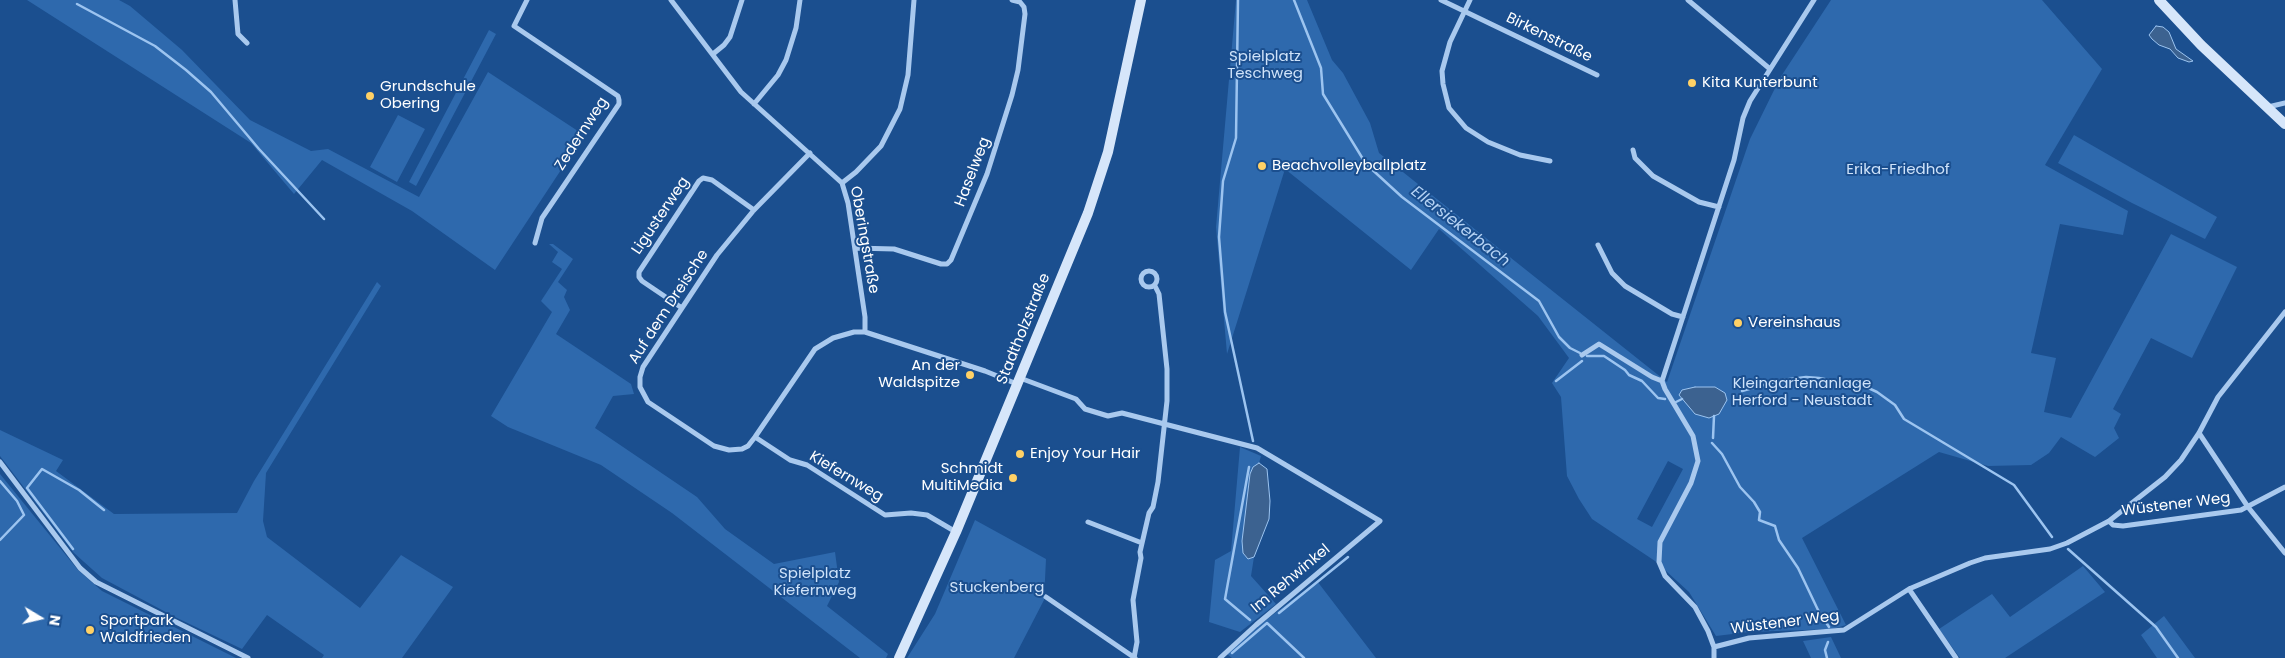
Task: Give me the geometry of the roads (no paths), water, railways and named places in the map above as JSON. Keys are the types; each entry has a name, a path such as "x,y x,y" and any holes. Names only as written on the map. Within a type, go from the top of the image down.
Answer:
{"street":[{"path":"235,0 238,34 247,43"},
{"name":"Zedernweg","path":"527,0 514,26 618,96 619,100 542,218 535,243"},
{"name":"Oberingstraße","path":"671,0 733,82 754,104 842,182 848,203 855,248 865,317 865,332"},
{"path":"677,6 681,0"},
{"path":"713,54 730,37 742,0"},
{"path":"754,104 778,75 786,60 796,28 800,0"},
{"path":"842,182 856,172 881,146 900,108 908,75 914,0"},
{"name":"Haselweg","path":"855,248 894,249 941,264 947,264 951,260 987,174 1018,70 1025,14 1024,7 1012,0"},
{"name":"Stadtholzstraße","path":"898,658 956,532 1099,182 1117,115 1141,0"},
{"name":"Birkenstraße","path":"1441,0 1596,75"},
{"path":"1470,0 1450,42 1442,70 1442,84 1449,108 1466,128 1488,142 1520,155 1550,161"},
{"path":"1688,0 1770,68"},
{"path":"1714,658 1714,647 1695,607 1665,576 1659,562 1660,542 1691,483 1698,461 1693,436 1665,390 1662,381 1734,160 1743,118 1750,101 1814,0"},
{"path":"2159,0 2201,45 2285,124"},
{"path":"2268,108 2285,103"},
{"path":"1633,150 1635,158 1653,176 1699,202 1719,207"},
{"name":"Auf dem Dreische","path":"810,153 754,210 716,256 643,367 640,377 643,395 648,402 714,446 729,450 742,449 748,446 755,437 815,349 839,336 865,332"},
{"name":"Ligusterweg","path":"682,308 642,281 639,272 698,181 703,178 712,180 754,210"},
{"path":"1598,244 1612,273 1625,286 1672,314 1683,317"},
{"path":"1046,596 1134,658 1137,642 1133,600 1142,543 1149,514 1153,507 1164,423 1167,370 1159,294 1155,286"},
{"name":"Wüstener Weg","path":"1714,647 1749,638 1844,630 1909,589 1985,558 2050,549 2067,543 2108,521 2165,477 2181,460 2200,433 2218,397 2285,312"},
{"path":"865,332 1076,399 1085,409 1108,416 1122,413 1164,423"},
{"path":"1582,355 1599,344 1652,377 1662,381"},
{"name":"Im Rehwinkel","path":"1164,423 1257,448 1380,522 1220,658"},
{"name":"Wüstener Weg","path":"2200,433 2248,507 2285,553"},
{"name":"Kiefernweg","path":"755,437 790,460 807,465 885,515 911,513 927,515 956,532"},
{"path":"0,462 80,568 96,582 248,658"},
{"name":"Wüstener Weg","path":"2108,521 2113,525 2123,526 2241,510 2285,487"},
{"path":"1088,522 1142,543"},
{"path":"1909,589 1956,658"}],"waterway":[{"path":"1238,0 1236,138 1223,181 1219,237 1225,312 1253,441"},
{"name":"Ellersiekerbach","path":"1294,0 1321,68 1323,94 1366,164 1402,197 1539,301 1559,337 1570,348 1580,353"},
{"path":"77,4 155,46 186,70 211,92 259,149 324,219"},
{"name":"Ellersiekerbach","path":"1587,356 1604,356 1625,370 1629,375 1642,381 1658,398 1665,399"},
{"path":"1556,381 1582,361"},
{"path":"1742,391 1782,380 1806,377 1861,386"},
{"path":"1864,386 1877,392 1895,405 1904,419 2014,485 2052,537"},
{"name":"Ellersiekerbach","path":"1676,402 1682,399"},
{"path":"1713,438 1714,416"},
{"name":"Ellersiekerbach","path":"1712,443 1722,454 1740,487 1754,502 1760,512 1759,520 1775,526 1779,540 1798,568 1818,610 1829,627"},
{"path":"1249,467 1225,599 1250,620"},
{"path":"73,549 27,488 42,469 79,490 104,510"},
{"path":"0,481 17,501 24,515 0,540"},
{"path":"2068,549 2156,627 2178,658"},
{"path":"1279,613 1348,557"},
{"path":"1232,653 1267,623 1304,658"},
{"name":"Ellersiekerbach","path":"1827,658 1825,650 1828,642"}],"place":[{"name":"Kita Kunterbunt","path":"1692,83"},
{"name":"Grundschule Obering","path":"370,96"},
{"name":"Beachvolleyballplatz","path":"1262,166"},
{"name":"Vereinshaus","path":"1738,323"},
{"name":"An der Waldspitze","path":"970,375"},
{"name":"Enjoy Your Hair","path":"1020,454"},
{"name":"Schmidt MultiMedia","path":"1013,478"},
{"name":"Sportpark Waldfrieden","path":"90,630"}],"park label":[{"name":"Spielplatz Teschweg","path":"1265,66"},
{"name":"Erika-Friedhof","path":"1898,170"},
{"name":"Kleingartenanlage Herford - Neustadt","path":"1802,392"},
{"name":"Spielplatz Kiefernweg","path":"815,582"},
{"name":"Stuckenberg","path":"997,588"}]}
